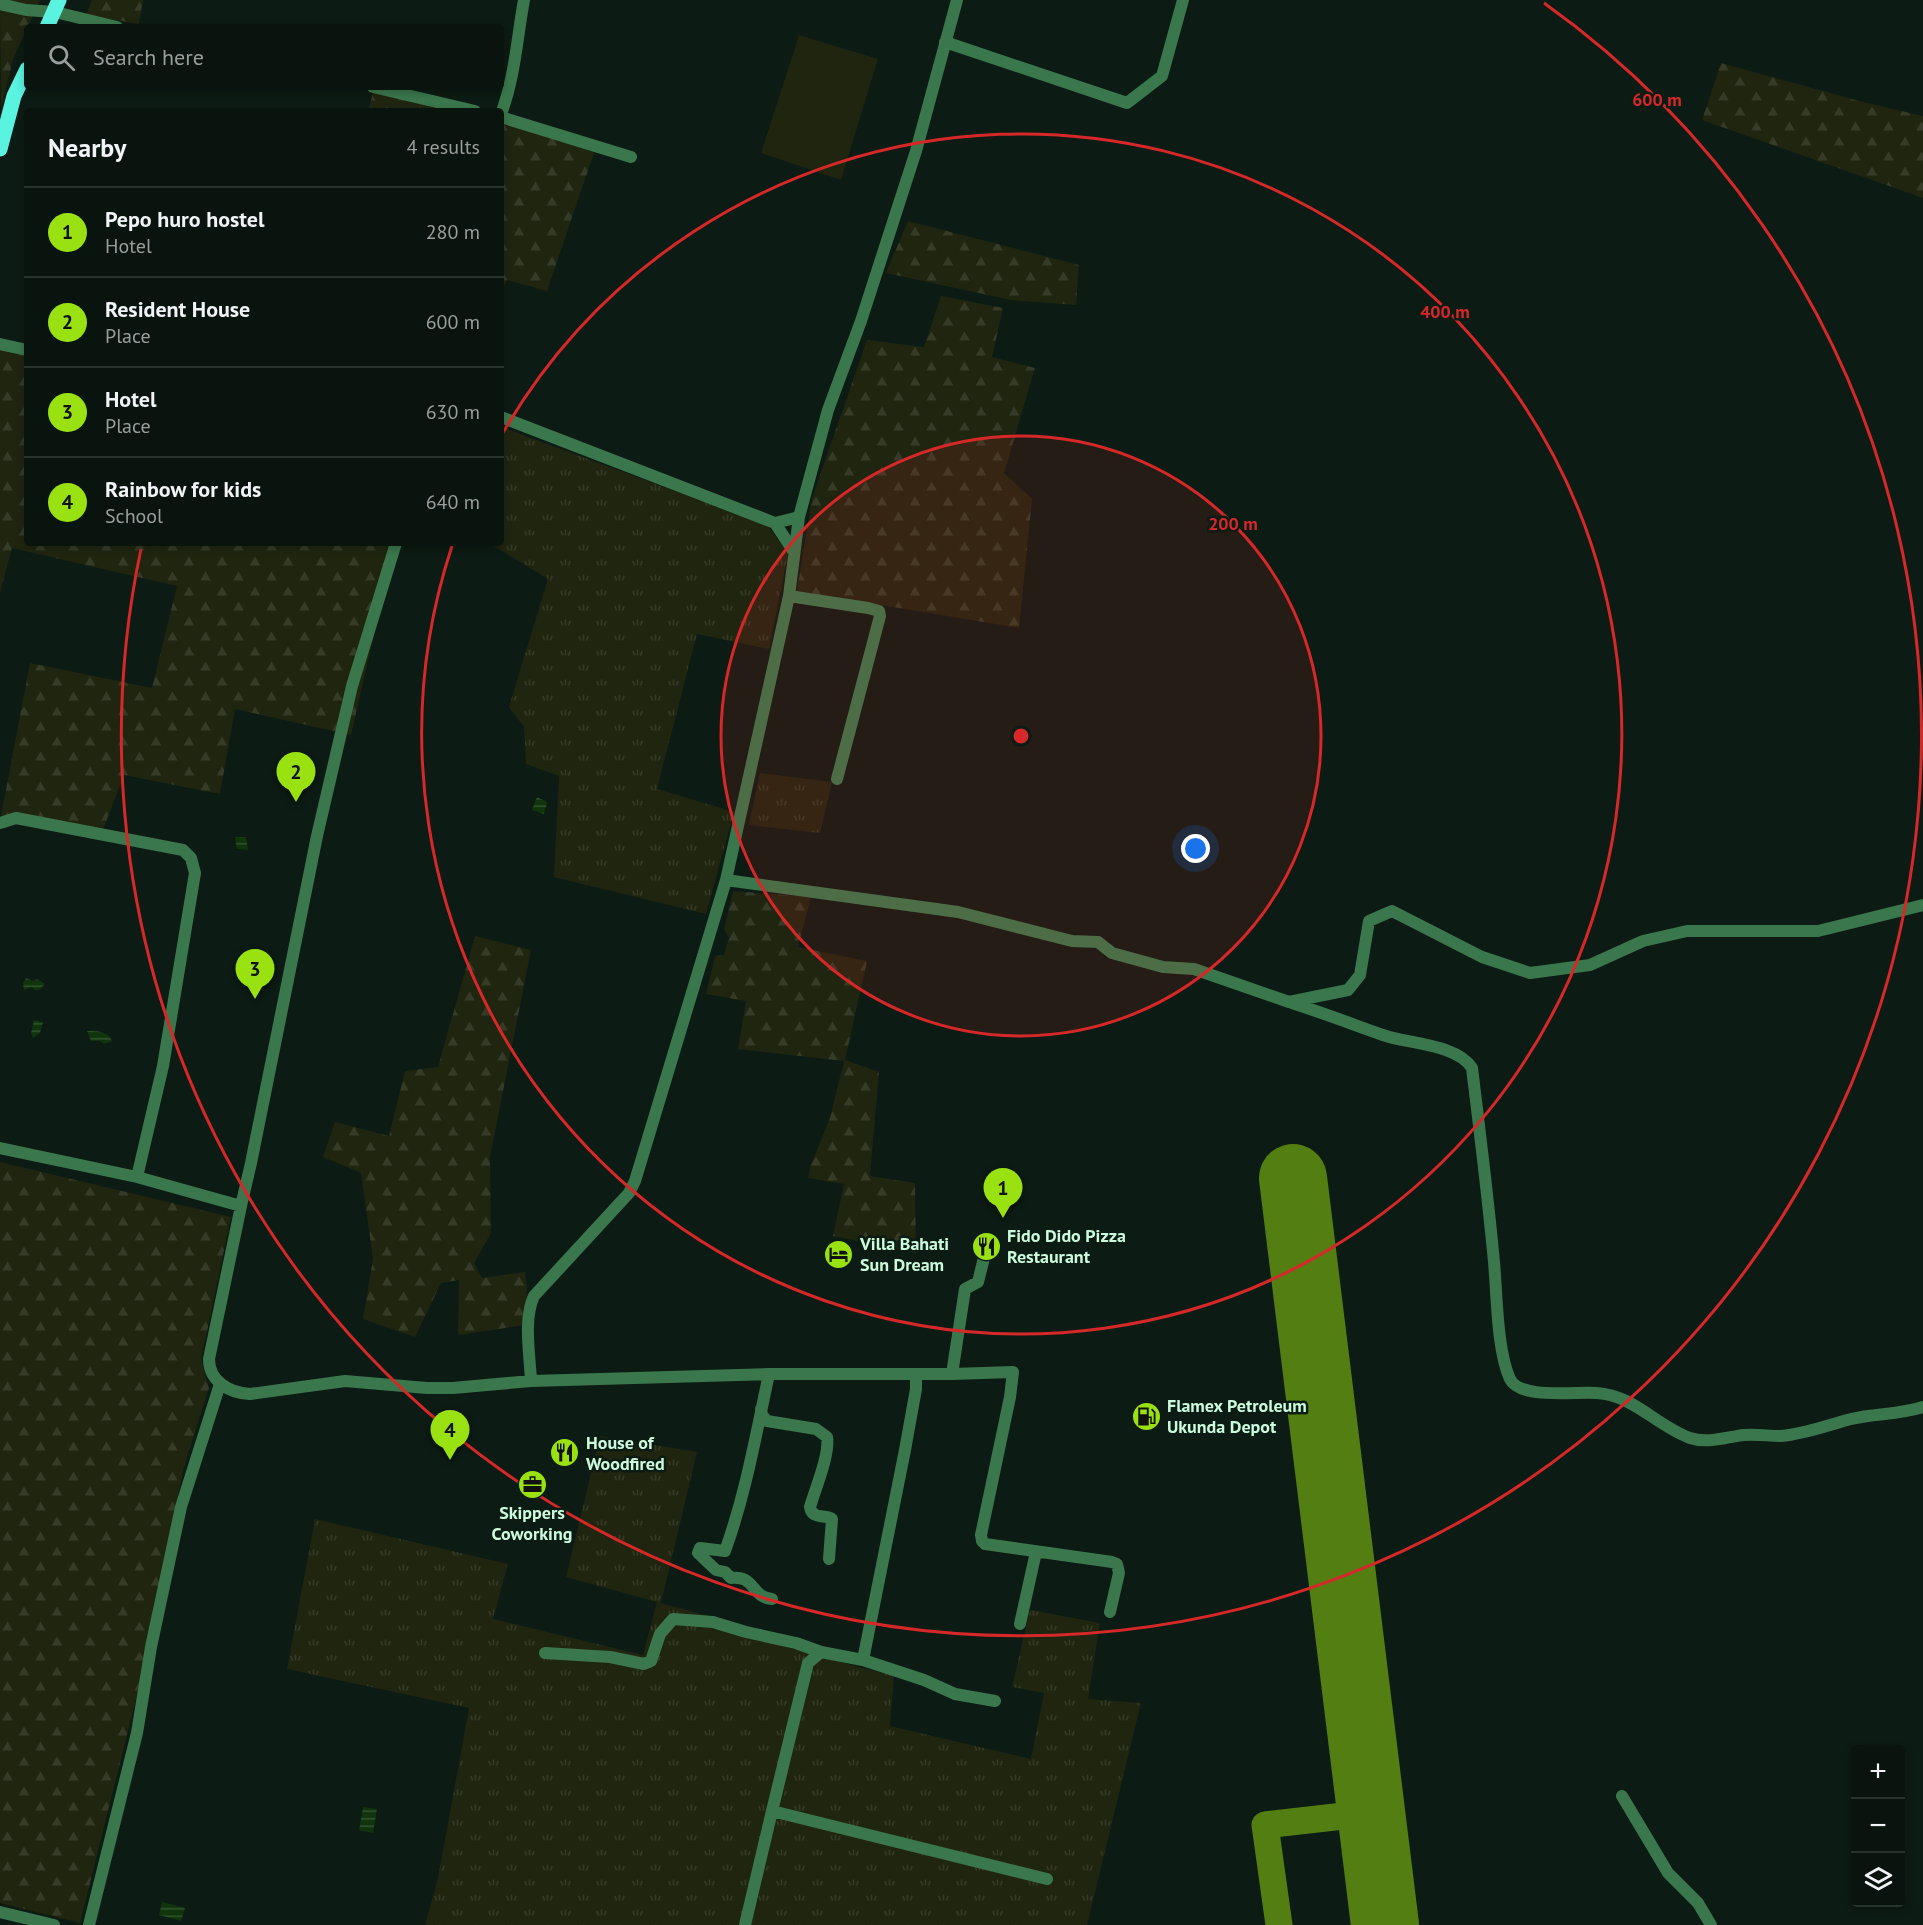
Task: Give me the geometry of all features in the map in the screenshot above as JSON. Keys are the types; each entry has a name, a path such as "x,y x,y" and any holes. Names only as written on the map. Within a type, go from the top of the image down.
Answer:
{"main road":[{"path":"48,24 57,6"},
{"path":"0,149 14,96 24,75"}],"street":[{"path":"503,108 510,89 524,0"},
{"path":"531,1382 528,1316 534,1296 628,1193 635,1181 726,880 789,596 799,517 828,410 861,321 916,151 957,0"},
{"path":"945,42 1127,103 1162,76 1183,0"},
{"path":"0,4 26,10 57,6 108,24"},
{"path":"386,90 462,108"},
{"path":"504,116 631,157"},
{"path":"0,345 24,349"},
{"path":"504,418 775,522 799,517"},
{"path":"775,522 794,552"},
{"path":"395,546 352,686 317,836 254,1152 209,1359 211,1373 220,1384 238,1393 250,1394 345,1381 453,1388 531,1382 769,1374 916,1375 1013,1372 981,1538 985,1544 1117,1564 1119,1573 1110,1612"},
{"path":"789,596 879,611 880,616 837,779"},
{"path":"0,823 16,818 183,850 191,858 195,873 165,1055 137,1177"},
{"path":"726,880 958,912 1072,941 1098,942 1112,953 1163,967 1194,969 1386,1036 1424,1044 1460,1056 1472,1068 1490,1219 1503,1358 1511,1382 1524,1390 1544,1393 1598,1393 1623,1398 1691,1438 1711,1440 1744,1435 1794,1434 1853,1419 1899,1413 1923,1407"},
{"path":"1289,1002 1348,990 1360,975 1369,921 1392,911 1482,957 1530,973 1590,964 1644,940 1688,931 1818,931 1923,905"},
{"path":"0,1148 137,1177 241,1206"},
{"path":"952,1374 965,1288 978,1282 985,1254"},
{"path":"769,1374 738,1516 724,1551 700,1548 698,1553 716,1570 725,1572 731,1578 746,1579 759,1594 772,1599"},
{"path":"863,1660 905,1450 916,1389 916,1375"},
{"path":"89,1925 136,1733 151,1647 181,1507 220,1384"},
{"path":"761,1409 767,1421 816,1429 827,1437 828,1445 810,1507 814,1515 832,1519 829,1559"},
{"path":"1020,1624 1036,1552"},
{"path":"545,1653 610,1657 644,1664 651,1661 660,1634 673,1619 713,1622 796,1643 821,1652 863,1660 924,1680 956,1694 995,1701"},
{"path":"745,1925 808,1663 821,1652"},
{"path":"1622,1796 1668,1873 1698,1903 1711,1925"},
{"path":"772,1811 1047,1879"},
{"path":"0,1912 54,1925"}],"green space":[{"path":"0,0 40,0 29,24 24,24 24,35 13,59 1,109"},
{"path":"92,0 143,0 139,24 86,15"},
{"path":"799,35 878,59 841,180 761,153"},
{"path":"1721,63 1923,116 1923,198 1702,120"},
{"path":"373,93 439,108 369,108"},
{"path":"504,124 595,150 547,291 507,280 504,286"},
{"path":"908,221 1079,265 1076,305 1011,300 886,273"},
{"path":"941,296 1003,308 992,357 1035,368 1004,473 1032,499 1019,628 797,591 812,498 867,340 924,347"},
{"path":"0,347 24,352 24,546 394,546 351,735 235,709 220,794 124,775 101,835 1,816 30,663 152,688 177,586 12,548 0,592"},
{"path":"504,428 767,525 788,553 769,649 697,634 657,789 734,812 706,914 554,877 559,776 526,764 524,727 509,707 548,579 494,546 504,546"},
{"path":"760,773 832,782 820,833 749,825"},
{"path":"733,891 811,897 798,947 867,961 845,1060 879,1072 870,1176 915,1183 916,1253 833,1236 844,1184 808,1178 830,1118 844,1061 738,1049 746,1001 706,994 715,956 724,955 729,938 724,929"},
{"path":"475,936 531,950 490,1157 491,1233 474,1263 482,1278 525,1272 531,1324 458,1335 459,1280 441,1283 415,1337 363,1319 373,1259 361,1173 323,1157 335,1122 389,1136 405,1071 438,1067"},
{"path":"0,1162 231,1217 201,1360 209,1388 184,1467 139,1687 80,1923 0,1903"},
{"path":"600,1436 697,1452 661,1603 804,1642 809,1654 894,1676 890,1726 1031,1759 1044,1693 1012,1687 1030,1610 1100,1623 1088,1699 1141,1703 1087,1925 425,1925 438,1878 469,1708 287,1669 315,1519 508,1564 493,1619 643,1655 657,1602 566,1577"}],"shaded area":[{"path":"537,797 547,802 544,814 532,810"},
{"path":"235,837 246,837 248,850 237,849"},
{"path":"253,973 258,975 260,980 258,985 253,987 248,985 246,980 248,975"},
{"path":"26,978 33,981 37,979 45,984 36,991 32,987 24,990 23,983"},
{"path":"34,1020 43,1022 40,1033 33,1038 31,1033"},
{"path":"87,1031 105,1033 112,1041 104,1044 100,1041 91,1041"},
{"path":"363,1807 377,1809 373,1833 359,1830"},
{"path":"162,1902 185,1908 181,1921 159,1915"}],"taxiway":[{"path":"1279,1925 1265,1825 1370,1813"}],"runway":[{"path":"1293,1178 1385,1925"}],"place":[{"name":"Resident House","path":"296,802"},
{"name":"Hotel","path":"255,999"},
{"name":"Pepo huro hostel","path":"1003,1218"},
{"name":"Fido Dido Pizza Restaurant","path":"986,1246"},
{"name":"Villa Bahati Sun Dream","path":"839,1254"},
{"name":"Flamex Petroleum Ukunda Depot","path":"1146,1416"},
{"name":"House of Woodfired","path":"565,1453"},
{"name":"Rainbow for kids","path":"450,1460"},
{"name":"Skippers Coworking","path":"532,1484"}]}
